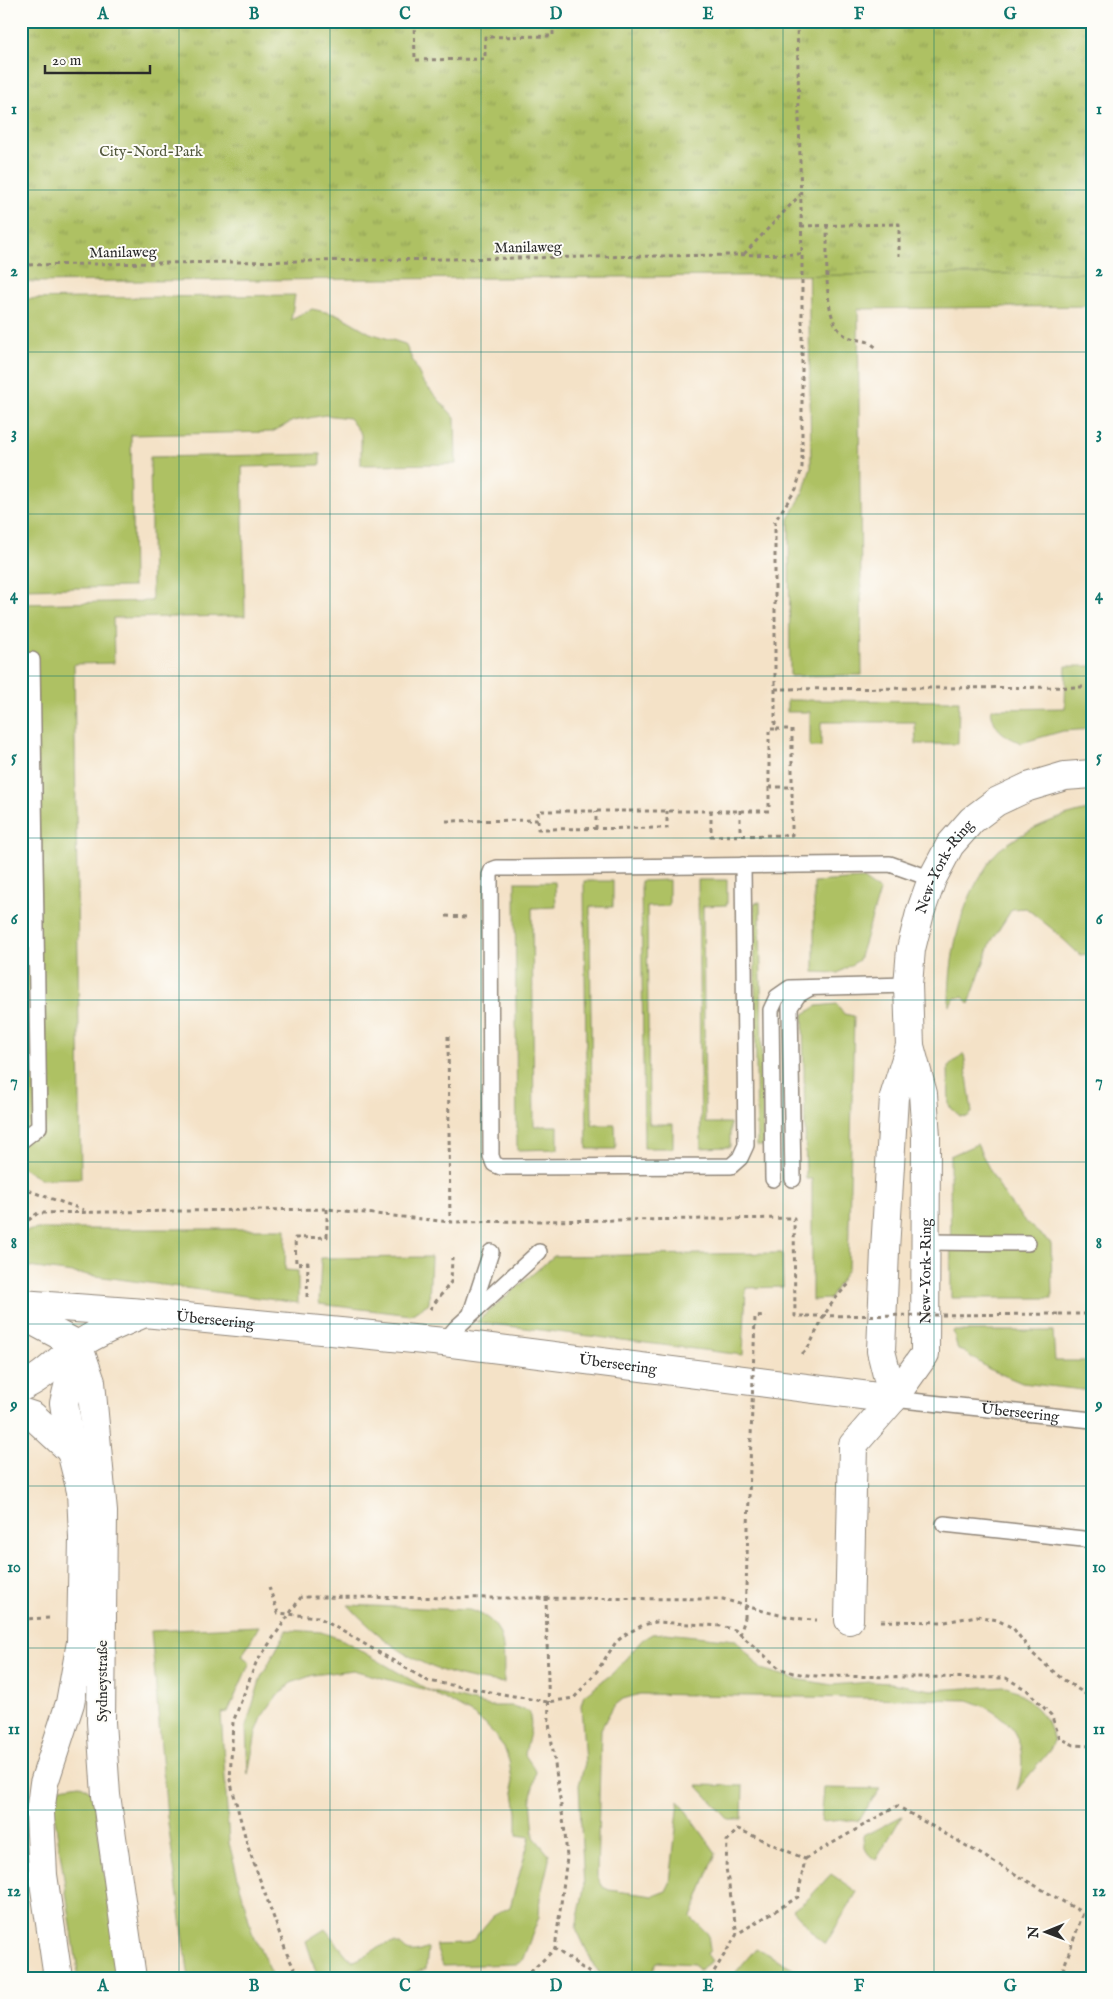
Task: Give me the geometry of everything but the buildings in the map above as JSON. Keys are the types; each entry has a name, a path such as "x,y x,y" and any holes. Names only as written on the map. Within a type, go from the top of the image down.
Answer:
{"street":[{"name":"New-York-Ring","path":"849,1620 853,1445 893,1399 925,1354 926,1137 923,1094 910,1046 908,985 911,949 920,912 932,878 950,845 972,820 996,802 1028,787 1065,776 1092,774"},
{"name":"New-York-Ring","path":"893,1399 881,1351 885,1250 894,1097 910,1046"},
{"name":"Überseering","path":"21,1304 144,1313 444,1342 893,1399"},
{"name":"Überseering","path":"21,1387 32,1383 78,1346 104,1330 144,1313"},
{"path":"21,1317 78,1346 64,1403 71,1451"},
{"name":"Sydneystraße","path":"78,1346 91,1382 103,1512 101,1722 106,1795 132,1978"},
{"path":"27,1414 71,1451"},
{"name":"Sydneystraße","path":"58,1978 43,1875 40,1813 44,1783 70,1703 81,1642 83,1585 81,1491 71,1451"}],"lane":[{"path":"21,1141 39,1128 32,660"},
{"path":"743,865 746,1145 740,1158 731,1166 501,1167 494,1164 491,1156 490,875 492,870 497,868 743,865 890,864 932,878"},
{"path":"773,1179 771,1010 777,997 790,988 908,985"},
{"path":"793,1179 790,1007 798,995 810,988"},
{"path":"925,1242 1028,1243"},
{"path":"471,1314 491,1252"},
{"path":"444,1342 471,1314 539,1252"},
{"name":"Überseering","path":"893,1399 1092,1420"},
{"path":"944,1524 1092,1540"}],"path":[{"path":"414,21 415,60 485,59 485,37 553,36 552,21"},
{"path":"776,729 775,521 796,490 802,467 802,254 796,22"},
{"path":"744,255 800,195"},
{"path":"801,226 899,224 899,256"},
{"path":"827,225 828,295 831,315 841,332 855,340 867,341 878,349"},
{"name":"Manilaweg","path":"21,265 802,254"},
{"path":"775,689 1092,687"},
{"path":"667,811 667,828 538,829 538,811 667,811 711,810 769,810 769,729 792,728 792,835 711,836 711,810"},
{"path":"769,787 792,788"},
{"path":"740,810 740,836"},
{"path":"596,811 596,828"},
{"path":"446,821 538,820"},
{"path":"448,1036 450,1222"},
{"path":"21,1188 88,1211"},
{"path":"307,1301 308,1263 296,1264 295,1238 328,1237 327,1209"},
{"path":"21,1223 26,1222 38,1213 327,1209 450,1222 794,1218 795,1316 1092,1314"},
{"path":"424,1316 451,1282 452,1258"},
{"path":"808,1348 820,1322 840,1292"},
{"path":"740,1635 745,1618 755,1317 766,1316"},
{"path":"269,1587 278,1613 318,1617 428,1680 548,1702 574,1698 597,1671 616,1642 643,1625 656,1622 721,1626 735,1630 779,1668 792,1673 816,1676 1006,1678 1027,1690 1051,1715 1060,1738 1074,1745 1092,1746"},
{"path":"516,1978 526,1976 555,1949 567,1858 548,1702 546,1596"},
{"path":"299,1978 287,1954 252,1856 230,1780 233,1722 256,1663 301,1597 546,1596 723,1599 802,1620 945,1622 977,1616 997,1620 1013,1628 1033,1654 1061,1678 1087,1695 1092,1705"},
{"path":"710,1978 737,1934 798,1897 805,1859 897,1806 1084,1912"},
{"path":"737,1934 726,1868 727,1841 738,1829 805,1859"},
{"path":"1060,1978 1084,1912 1092,1903"},
{"path":"555,1949 597,1978"}],"green space":[{"name":"City-Nord-Park","path":"21,21 1092,21 1092,273 21,282"},
{"path":"805,21 1092,21 1092,306 858,309 862,675 790,676 789,519 803,493 811,467"},
{"path":"295,295 291,320 312,309 339,315 370,333 405,344 423,382 455,418 456,464 361,465 361,434 349,418 325,415 293,421 272,432 131,435 133,587 21,589 21,299"},
{"path":"320,454 320,465 242,467 245,616 113,618 114,663 74,664 81,1178 40,1179 21,1167 21,604 152,601 150,457"},
{"path":"1066,666 1092,666 1092,729 1063,731 1021,743 1009,737 997,727 991,709 1065,708"},
{"path":"787,700 959,701 958,744 916,744 915,722 821,722 821,747 810,747 810,712 787,712"},
{"path":"1092,809 1092,948 1088,954 1080,955 1026,908 1012,909 991,942 969,1004 963,997 955,998 949,1006 953,953 962,918 976,884 993,857 1009,842 1031,830 1067,815"},
{"path":"863,879 880,891 859,960 838,973 814,972 814,882"},
{"path":"669,880 669,906 647,907 649,1124 673,1124 673,1148 644,1148 641,881"},
{"path":"698,880 727,880 727,905 703,906 705,1123 730,1123 730,1147 701,1148"},
{"path":"584,881 613,881 613,907 590,907 592,1125 615,1125 616,1149 587,1149"},
{"path":"515,882 555,882 556,907 532,908 534,1126 558,1126 558,1149 517,1150"},
{"path":"760,902 763,1146 757,1146 754,903"},
{"path":"837,1004 844,1014 854,1016 848,1269 829,1299 812,1300 812,1179 806,1179 803,1015 817,1006"},
{"path":"964,1053 972,1113 967,1117 960,1116 949,1106 948,1067"},
{"path":"977,1144 992,1174 1016,1212 1051,1243 1052,1298 951,1298 950,1156"},
{"path":"38,1229 286,1229 285,1270 298,1271 298,1303 21,1266 21,1232"},
{"path":"782,1253 783,1287 746,1288 743,1355 476,1322 554,1256"},
{"path":"431,1257 429,1303 411,1315 319,1304 321,1258"},
{"path":"953,1331 1053,1331 1055,1361 1092,1361 1092,1391 1022,1383 989,1369 958,1350"},
{"path":"348,1605 469,1610 482,1615 491,1621 501,1638 504,1659 504,1683 457,1675 437,1669 418,1660 382,1637"},
{"path":"259,1626 242,1656 250,1662 228,1712 221,1713 229,1843 252,1932 274,1978 189,1978 167,1816 151,1631"},
{"path":"287,1630 321,1632 343,1640 430,1691 353,1670 313,1675 291,1683 276,1697 263,1715 256,1733 248,1774 246,1727 261,1677"},
{"path":"665,1633 736,1640 761,1669 796,1679 832,1685 871,1682 891,1683 931,1690 1004,1686 1017,1691 1037,1709 1047,1721 1054,1741 1050,1750 1017,1790 1022,1758 1020,1745 1015,1733 996,1714 968,1700 640,1694 623,1699 613,1707 601,1729 597,1876 603,1887 609,1890 653,1896 666,1891 670,1883 679,1801 716,1853 691,1917 708,1934 710,1950 707,1954 712,1961 699,1970 694,1964 657,1962 653,1969 654,1978 613,1978 601,1974 594,1966 576,1928 584,1888 579,1785 585,1763 581,1705 584,1695 613,1673 642,1640 652,1634"},
{"path":"430,1691 490,1706 512,1706 528,1711 530,1716 531,1727 525,1755 536,1771 531,1797 534,1837 549,1855 549,1860 540,1898 539,1917 522,1961 517,1964 443,1966 435,1945 466,1944 472,1941 493,1916 510,1907 530,1837 517,1835 517,1812 509,1761 504,1747 486,1725 473,1715"},
{"path":"80,1784 93,1793 119,1978 79,1978 52,1799 61,1787"},
{"path":"697,1785 743,1786 742,1819 728,1819"},
{"path":"824,1788 880,1789 858,1821 821,1822"},
{"path":"902,1816 876,1860 870,1856 866,1850 863,1836"},
{"path":"831,1874 857,1892 825,1945 793,1910 808,1899"},
{"path":"325,1929 348,1957 354,1961 391,1943 396,1943 405,1950 413,1952 428,1948 426,1969 398,1978 318,1978 306,1941"},
{"path":"756,1948 808,1976 807,1978 731,1978"}]}
